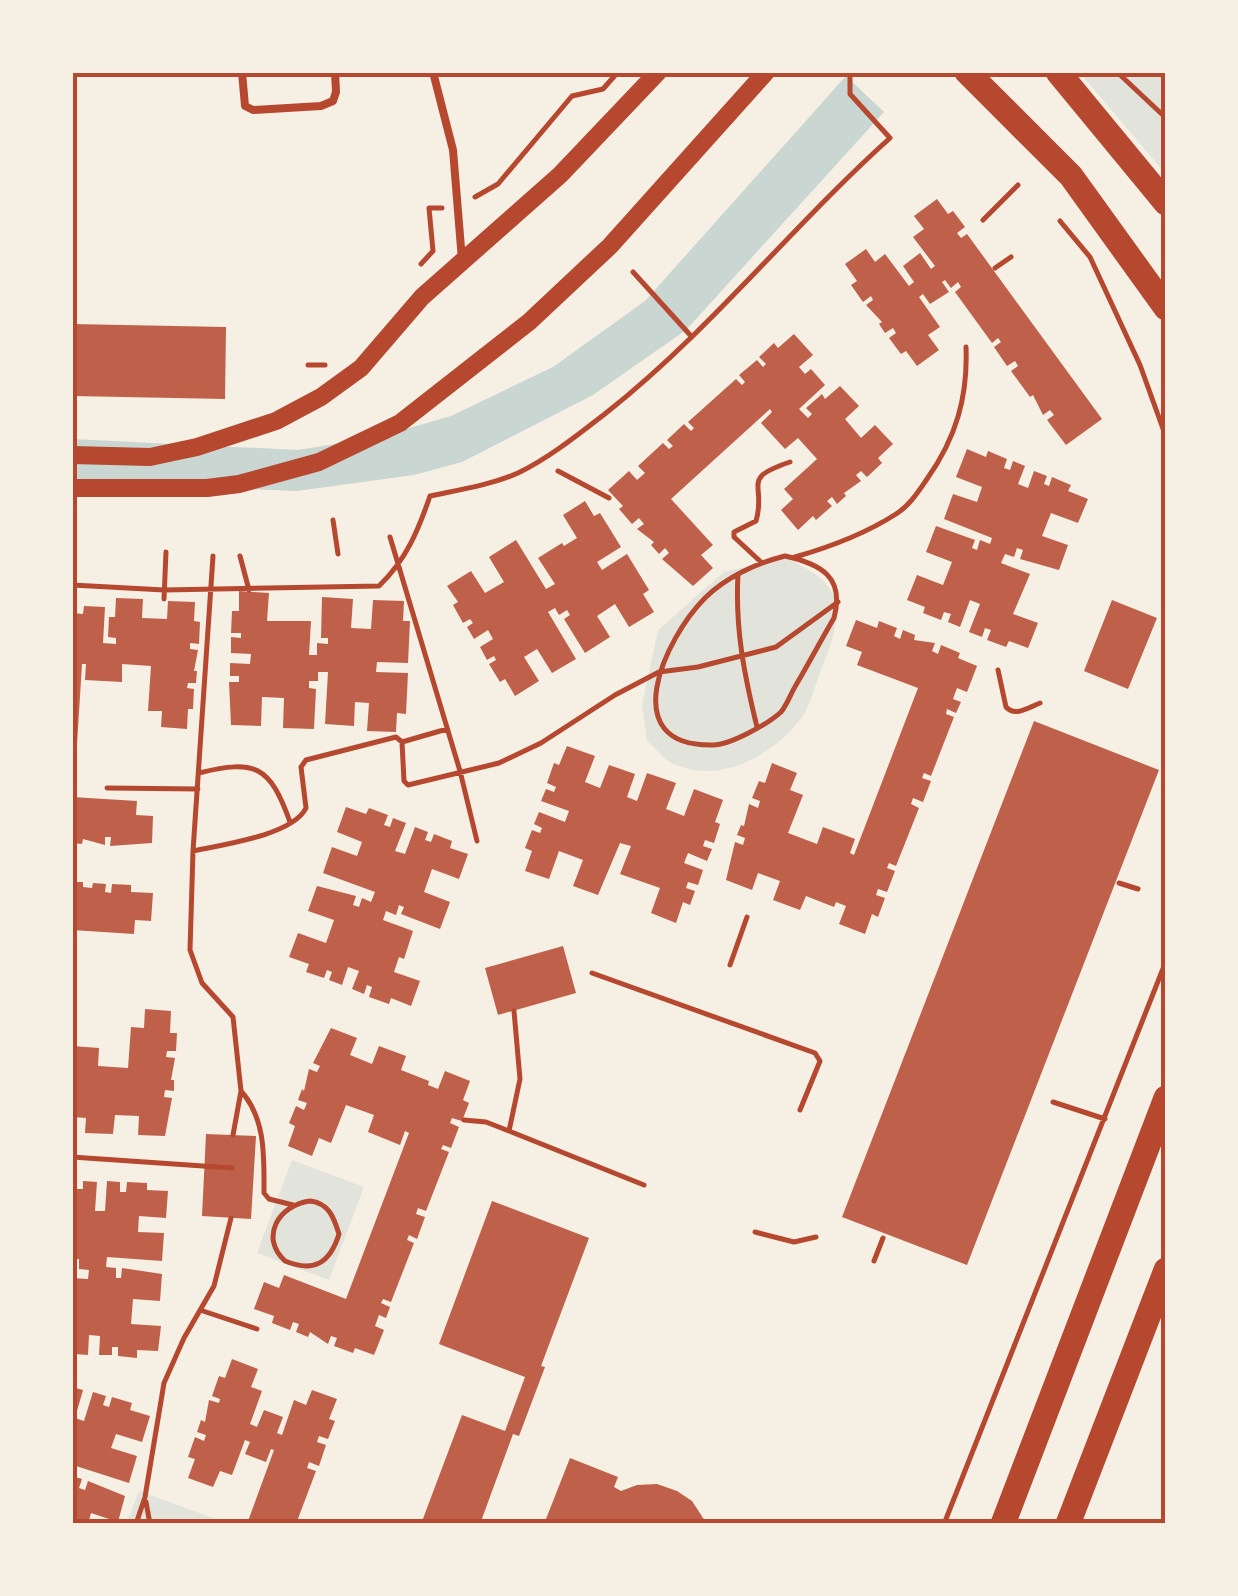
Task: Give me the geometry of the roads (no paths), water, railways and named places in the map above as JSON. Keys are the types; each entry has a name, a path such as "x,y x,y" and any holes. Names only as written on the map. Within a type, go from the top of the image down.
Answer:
{"main road":[{"path":"1058,72 1166,203"},
{"path":"964,74 1071,176 1166,308"},
{"path":"1003,1524 1166,1098"},
{"path":"1068,1524 1166,1270"}],"street":[{"path":"72,455 150,457 197,447 276,420 321,397 361,368 422,298 560,176 658,72"},
{"path":"72,488 207,488 239,484 319,462 400,423 529,322 610,246 766,72"}],"lane":[{"path":"242,72 245,106 253,110 333,102 336,72"},
{"path":"433,72 452,150 462,260"}]}
